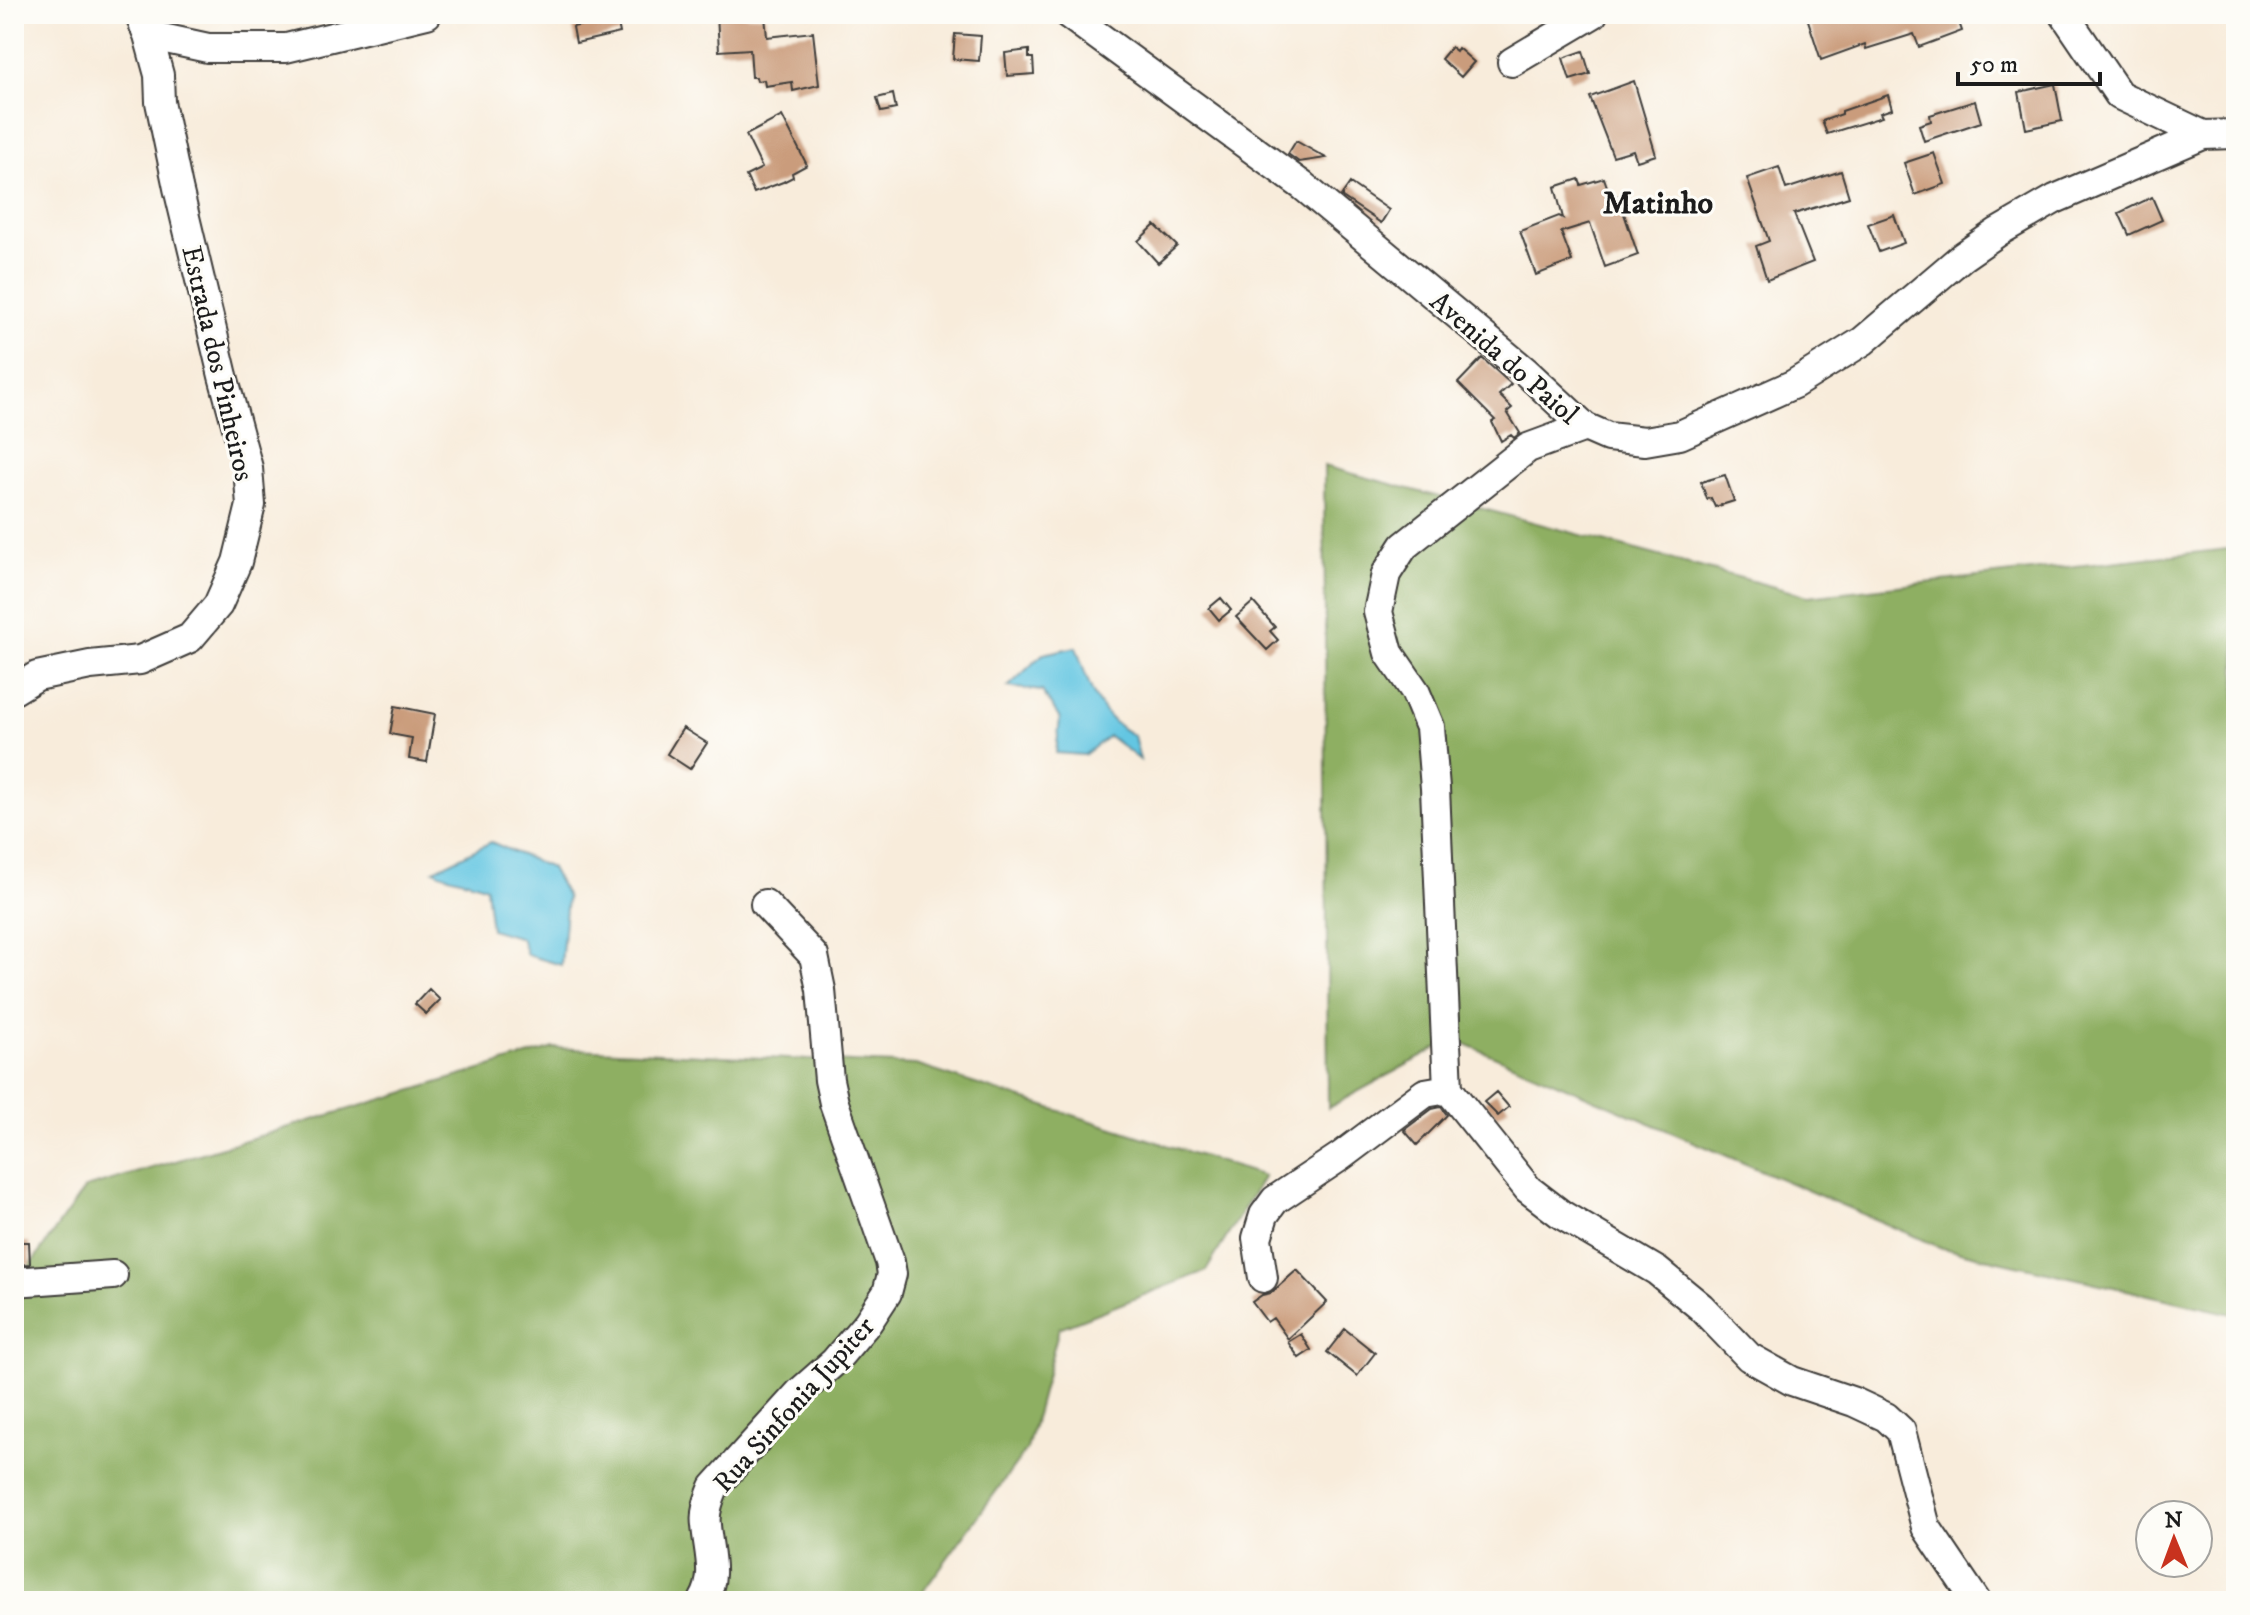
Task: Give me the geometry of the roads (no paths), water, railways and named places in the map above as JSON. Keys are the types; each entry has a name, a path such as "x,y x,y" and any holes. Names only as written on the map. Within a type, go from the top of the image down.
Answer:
{"street":[{"path":"144,25 208,48 286,48 427,14"},
{"name":"Avenida do Paiol","path":"1068,14 1303,186 1525,371 1585,427 1608,437 1645,441 1680,435 1794,384 1863,341 1962,257 2055,199 2203,135 2236,134"},
{"path":"1512,62 1593,14"},
{"path":"2064,14 2119,95 2203,135"},
{"name":"Estrada dos Pinheiros","path":"14,690 37,676 90,665 140,660 190,638 218,605 237,562 251,505 248,468 178,188 160,102 159,75 144,25"},
{"path":"1585,427 1528,448 1404,546 1386,574 1378,612 1389,653 1415,691 1430,727 1448,1089 1528,1189 1562,1215 1657,1271 1701,1307 1749,1357 1792,1381 1854,1402 1886,1417 1901,1431 1926,1527 1976,1601"},
{"name":"Rua Sinfonia Jupiter","path":"703,1601 711,1584 705,1524 714,1487 800,1392 855,1339 887,1293 892,1274 881,1234 834,1103 814,956 765,904"},
{"path":"1263,1278 1257,1238 1264,1215 1275,1200 1341,1156 1425,1093 1448,1089"},
{"path":"14,1282 113,1275"}],"water":[{"path":"1076,647 1085,675 1102,709 1134,736 1140,760 1109,736 1084,755 1056,753 1060,719 1042,691 1008,687 1043,654"},
{"path":"491,842 551,868 567,897 561,965 527,955 521,938 491,929 486,887 434,870"}],"district":[{"name":"Matinho","path":"1658,202"}]}
